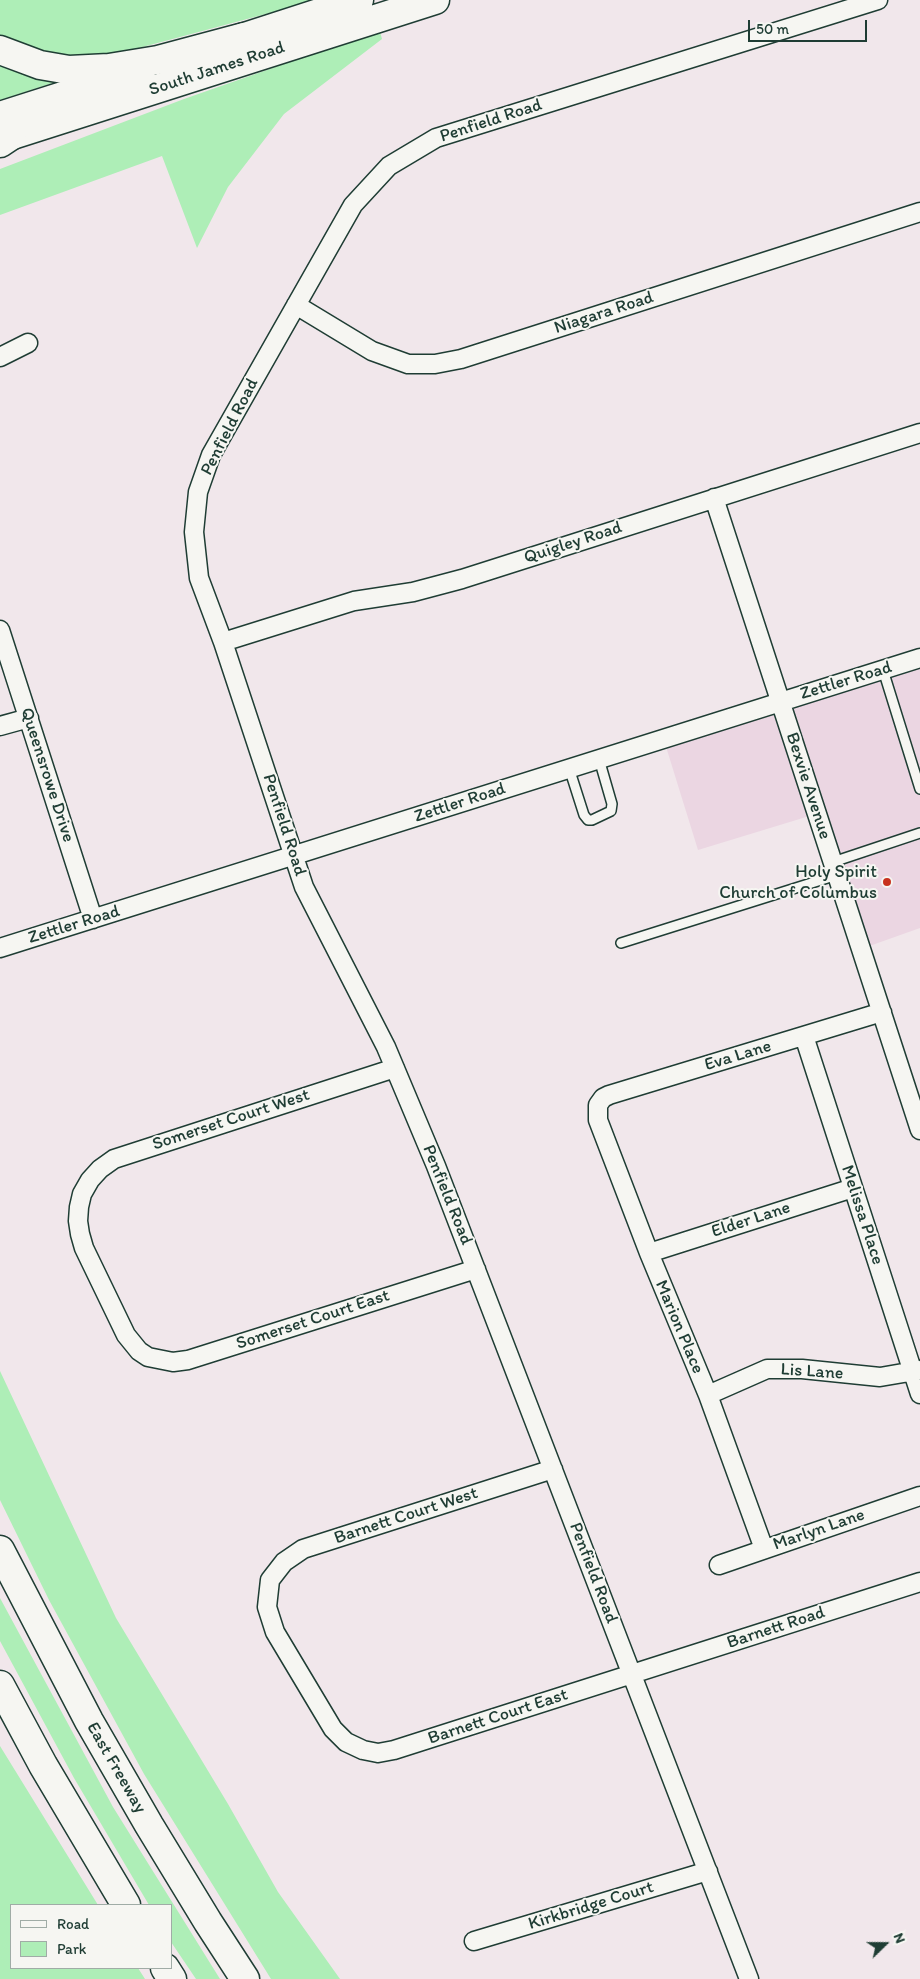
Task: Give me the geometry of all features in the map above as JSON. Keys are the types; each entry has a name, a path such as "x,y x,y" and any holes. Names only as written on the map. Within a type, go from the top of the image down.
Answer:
{"main road":[{"name":"South James Road","path":"3,133 244,37 359,0"},
{"name":"South James Road","path":"3,133 435,0"},
{"path":"0,50 40,65 69,70 108,68 158,60 244,37"},
{"name":"East Freeway","path":"0,1550 80,1704 148,1825 245,1979"},
{"path":"0,1685 43,1765 125,1904"}],"street":[{"name":"Penfield Road","path":"749,1979 436,1166 395,1068 304,887 223,642 199,578 194,532 198,492 211,455 353,205 389,166 436,138 878,0"},
{"name":"Niagara Road","path":"296,305 372,352 408,364 435,364 461,358 920,212"},
{"path":"0,357 28,343"},
{"name":"Quigley Road","path":"223,642 354,601 413,592 462,579 920,433"},
{"name":"Bexvie Avenue","path":"714,498 920,1130"},
{"name":"Queensrowe Drive","path":"0,630 93,919"},
{"name":"Zettler Road","path":"0,948 920,658"},
{"path":"0,726 29,718"},
{"name":"Eva Lane","path":"598,1105 608,1095 882,1012"},
{"name":"Melissa Place","path":"804,1036 853,1188 917,1371 920,1394"},
{"name":"Somerset Court West","path":"148,1357 139,1351 126,1335 84,1248 78,1221 78,1207 82,1194 90,1180 100,1169 114,1159 128,1153 395,1068"},
{"name":"Marion Place","path":"598,1105 598,1120 648,1253 708,1395 764,1549"},
{"name":"Elder Lane","path":"648,1253 853,1188"},
{"name":"Somerset Court East","path":"148,1357 173,1362 188,1360 476,1269"},
{"name":"Lis Lane","path":"708,1395 768,1369 802,1369 880,1377 917,1371"},
{"name":"Barnett Court West","path":"363,1750 346,1742 333,1729 276,1632 267,1607 270,1580 284,1562 303,1549 553,1469"},
{"name":"Marlyn Lane","path":"719,1565 920,1496"},
{"name":"Barnett Road","path":"631,1674 920,1582"},
{"name":"Barnett Court East","path":"363,1750 378,1753 394,1750 631,1674"},
{"name":"Kirkbridge Court","path":"474,1941 708,1871"}],"lane":[{"path":"883,670 920,789"},
{"path":"569,768 584,815 592,820 611,811 612,804 599,759"},
{"path":"621,943 835,869 920,833"}],"shaded area":[{"path":"920,656 920,928 861,949 816,814 698,850 663,737"}],"green space":[{"path":"0,0 318,0 124,52 91,57 62,58 0,39"},
{"path":"379,28 382,39 284,114 228,187 197,248 162,156 0,215 0,169 184,99 301,58 331,44"},
{"path":"0,63 59,81 0,100"},
{"path":"0,1371 116,1618 228,1804 278,1892 340,1979 271,1979 144,1774 49,1600 0,1500"},
{"path":"0,1598 113,1807 220,1979 196,1979 172,1943 172,1904 148,1904 74,1778 0,1641"},
{"path":"0,1746 97,1904 10,1904 10,1969 139,1969 145,1979 0,1979"}],"place":[{"name":"Holy Spirit Church of Columbus","path":"887,882"}]}
